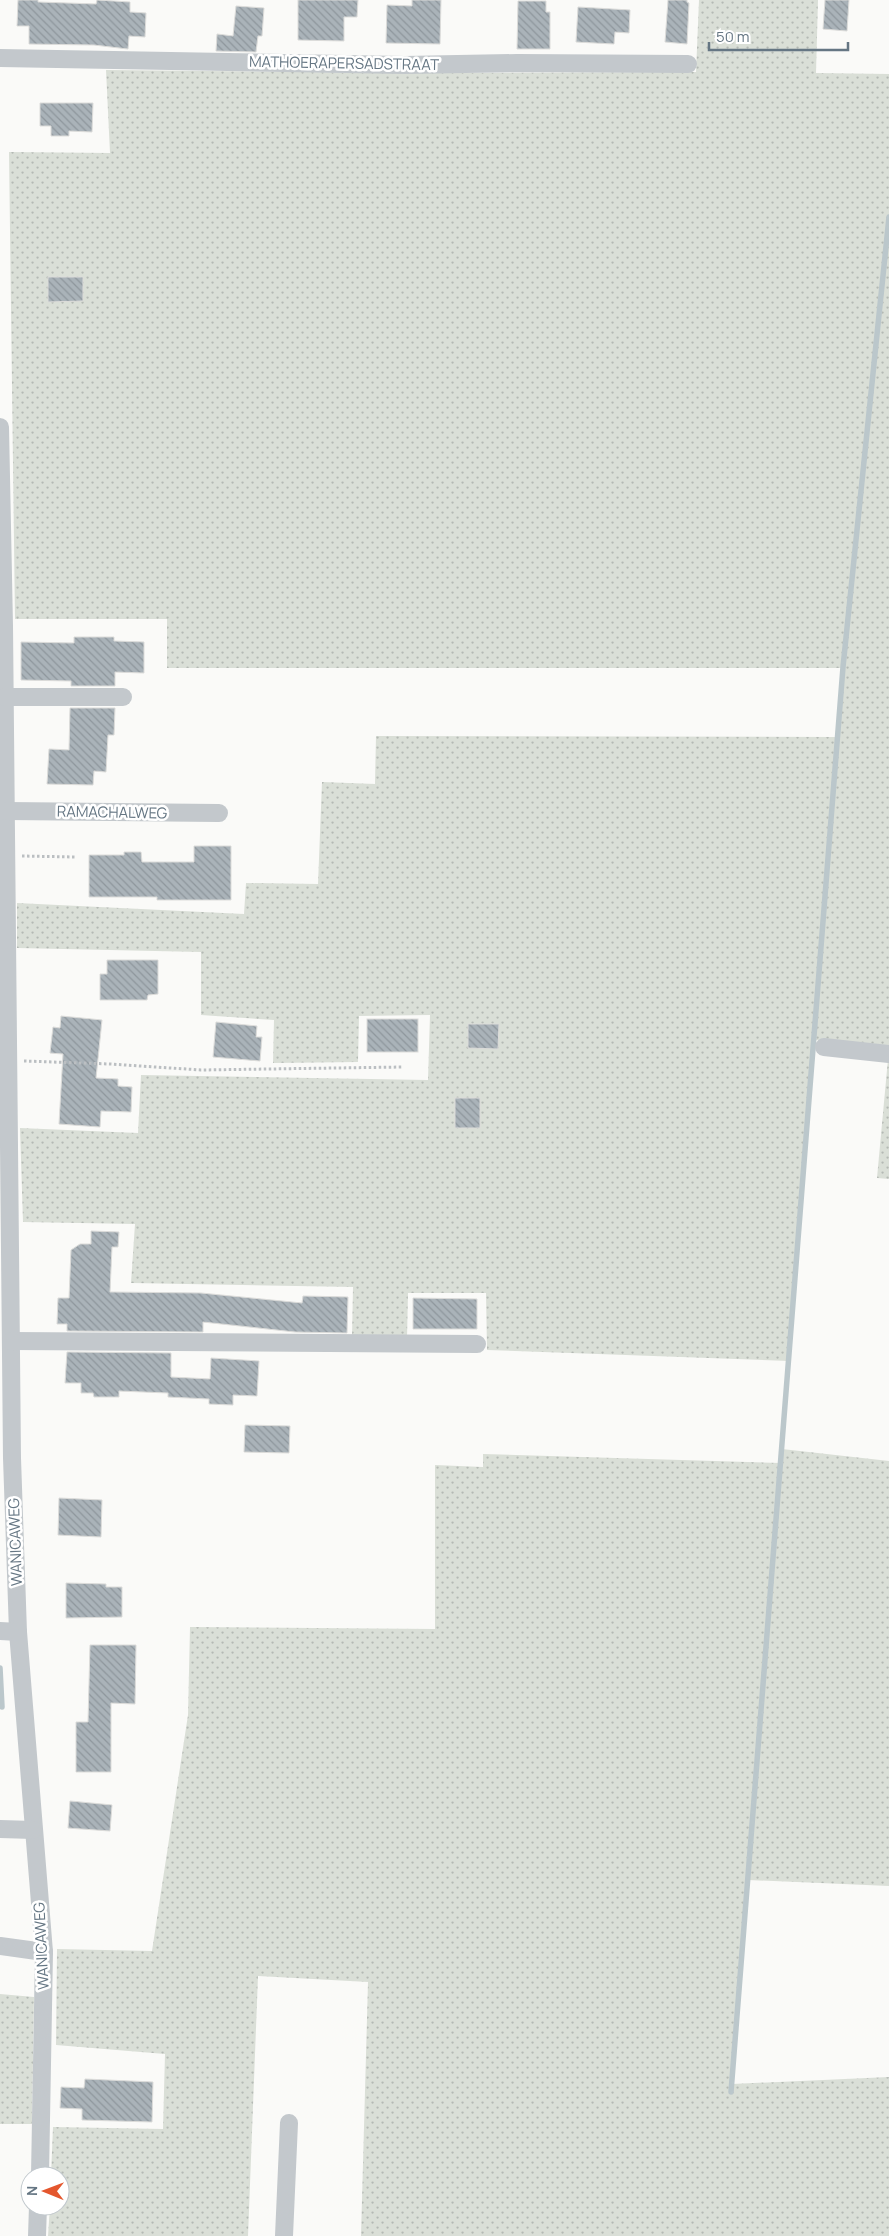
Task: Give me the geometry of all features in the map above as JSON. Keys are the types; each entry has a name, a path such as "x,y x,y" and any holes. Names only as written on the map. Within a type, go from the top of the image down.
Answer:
{"street":[{"name":"MATHOERAPERSADSTRAAT","path":"0,58 405,65 517,63 688,64"},
{"name":"WANICAWEG","path":"0,427 5,697 5,1052 11,1341 9,1631 44,1952 40,2166"},
{"path":"5,697 123,697"},
{"name":"RAMACHALWEG","path":"4,802 219,813"},
{"path":"824,1047 889,1054"},
{"path":"11,1341 477,1344"},
{"path":"0,1829 32,1830"},
{"path":"0,1946 44,1952"},
{"path":"284,2236 289,2123"},
{"path":"37,2236 38,2216"}],"path":[{"path":"6,856 75,857"},
{"path":"5,1052 110,1064 201,1070 403,1067"}],"shaded area":[{"path":"699,0 818,0 816,73 889,74 889,1046 815,1040 789,1361 487,1350 486,1293 408,1293 407,1338 352,1338 353,1287 131,1283 135,1224 23,1222 20,1128 138,1133 141,1075 428,1080 430,1015 359,1016 358,1062 273,1063 274,1020 201,1015 201,952 17,948 17,903 244,914 246,883 318,884 322,782 375,784 376,736 837,737 843,668 167,668 167,619 15,619 9,152 110,153 106,70 406,73 696,72"},
{"path":"889,1059 889,1179 877,1178"},
{"path":"782,1449 889,1461 889,1886 748,1880 732,2084 889,2077 889,2236 361,2236 368,1982 258,1976 248,2236 48,2236 49,2216 70,2216 70,2166 51,2166 53,2127 163,2129 165,2054 56,2045 57,1949 152,1951 188,1715 190,1627 435,1629 435,1465 483,1467 483,1454 780,1463"},
{"path":"0,1994 34,1997 32,2124 0,2124"}],"building":[{"path":"18,0 96,4 97,0 130,2 130,12 146,13 145,37 129,36 128,49 94,45 29,44 29,26 17,26"},
{"path":"298,0 358,0 357,17 344,17 344,41 298,40"},
{"path":"412,0 441,0 440,44 386,43 387,5 412,6"},
{"path":"668,0 687,0 689,3 687,44 665,42"},
{"path":"825,0 849,0 847,31 823,29"},
{"path":"518,1 546,1 546,12 550,12 550,49 517,49"},
{"path":"236,6 264,8 262,36 258,36 256,52 216,51 217,34 233,36"},
{"path":"578,7 630,10 629,33 615,32 614,44 576,42"},
{"path":"40,103 93,103 92,132 69,131 69,136 51,136 51,126 40,126"},
{"path":"48,277 83,277 83,301 48,302"},
{"path":"74,637 114,637 114,641 144,642 144,673 115,672 115,686 71,686 71,681 21,680 21,642 74,643"},
{"path":"70,708 115,708 114,735 108,735 106,772 94,771 93,785 47,784 49,749 69,750"},
{"path":"194,846 231,846 231,900 157,900 157,897 89,897 89,855 124,855 124,852 141,852 142,862 194,862"},
{"path":"107,960 158,960 158,994 148,995 147,1000 100,1000 100,974 107,974"},
{"path":"61,1016 102,1020 96,1078 118,1079 118,1086 132,1087 131,1112 101,1111 100,1127 59,1124 63,1054 50,1053 53,1027 60,1028"},
{"path":"367,1019 418,1019 418,1052 367,1052"},
{"path":"216,1022 257,1026 256,1037 262,1037 260,1061 213,1057"},
{"path":"468,1024 499,1024 498,1049 468,1048"},
{"path":"455,1098 480,1098 480,1128 455,1128"},
{"path":"91,1231 119,1232 118,1247 112,1247 110,1292 201,1293 302,1303 303,1296 348,1297 347,1333 295,1332 203,1322 203,1332 67,1331 67,1324 57,1324 58,1298 69,1298 71,1250 80,1244 91,1244"},
{"path":"413,1298 477,1299 477,1329 413,1329"},
{"path":"67,1352 171,1353 171,1377 210,1379 211,1358 259,1361 257,1396 233,1395 233,1405 209,1404 209,1399 168,1397 168,1393 119,1391 119,1397 94,1397 93,1393 81,1393 81,1383 65,1383"},
{"path":"245,1425 290,1426 289,1453 244,1452"},
{"path":"59,1498 102,1500 101,1537 58,1535"},
{"path":"66,1583 106,1584 106,1587 122,1587 122,1617 66,1618"},
{"path":"90,1645 136,1645 135,1704 111,1703 111,1772 76,1772 76,1722 88,1722"},
{"path":"70,1801 112,1805 110,1831 68,1828"},
{"path":"85,2079 153,2082 152,2122 82,2120 82,2109 60,2108 61,2087 84,2088"}],"waterway":[{"path":"731,2092 843,667 889,217"},
{"path":"0,1668 2,1707"}]}
